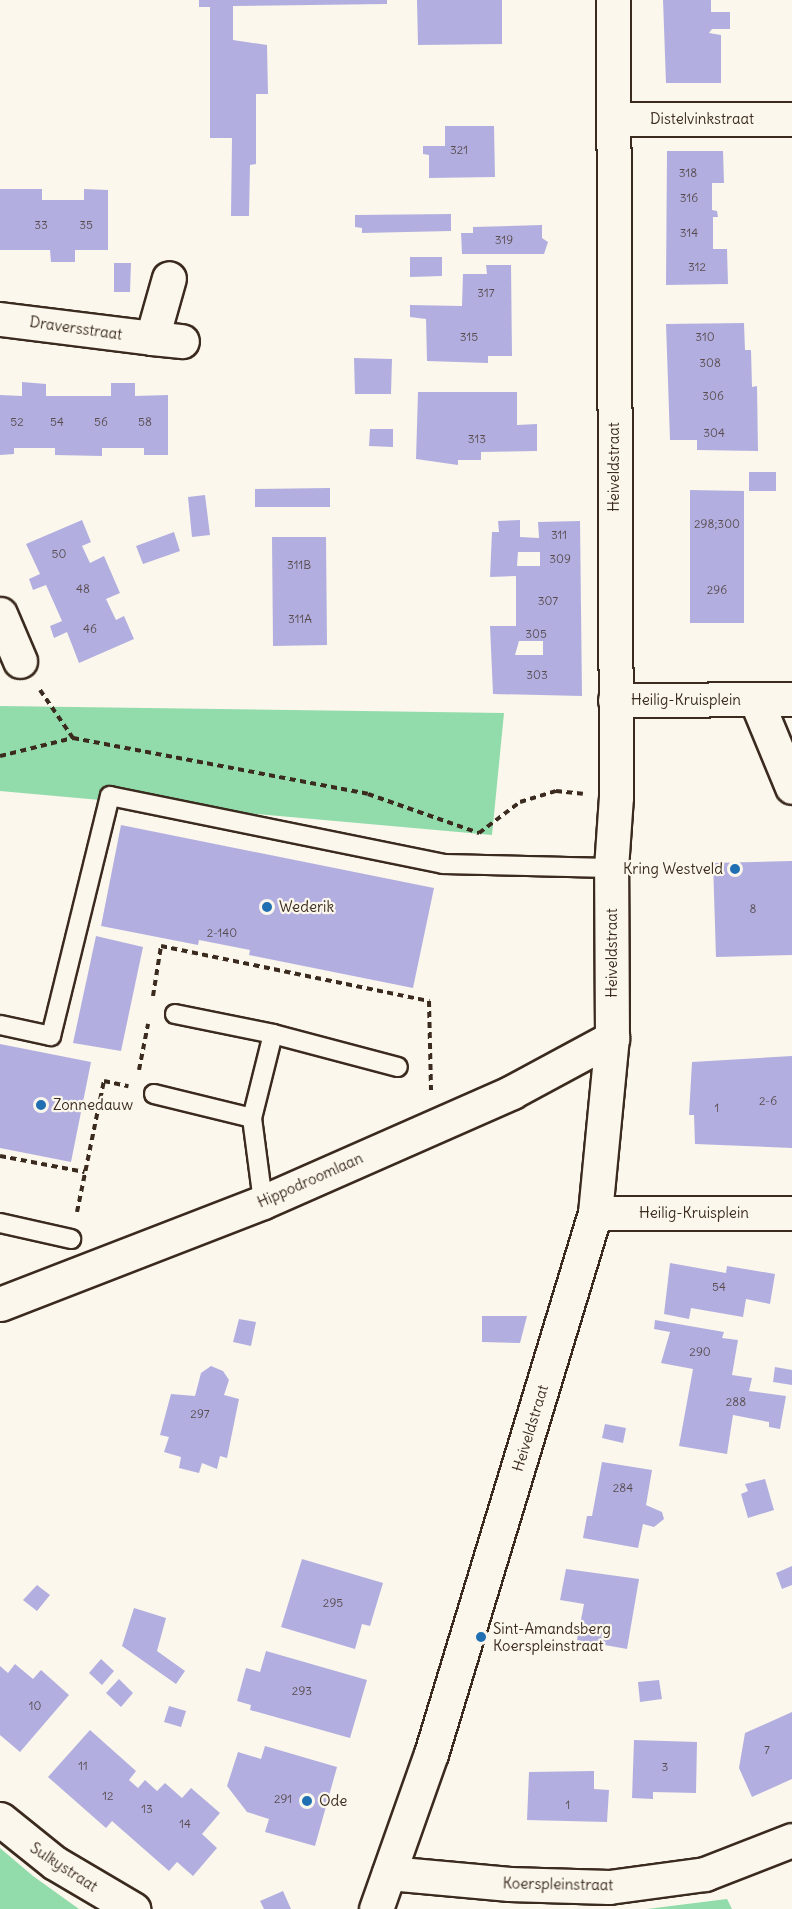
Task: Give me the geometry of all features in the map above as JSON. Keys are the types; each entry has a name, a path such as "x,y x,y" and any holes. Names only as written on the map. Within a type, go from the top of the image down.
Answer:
{"street":[{"name":"Heiveldstraat","path":"376,1909 430,1754 595,1213 612,1038 611,868 616,797 613,0"},
{"name":"Distelvinkstraat","path":"613,119 792,119"},
{"name":"Draversstraat","path":"0,319 167,340 169,278"},
{"path":"0,614 20,661"},
{"name":"Heilig-Kruisplein","path":"615,700 792,699"},
{"name":"Heilig-Kruisplein","path":"756,700 792,787"},
{"name":"Hippodroomlaan","path":"0,1304 263,1202 512,1092 612,1038"},
{"name":"Heilig-Kruisplein","path":"595,1213 792,1213"},
{"name":"Sulkystraat","path":"0,1819 55,1863 133,1909"},
{"name":"Koerspleinstraat","path":"389,1874 509,1884 609,1887 705,1874 792,1840"},
{"name":"Heiveldstraat","path":"362,1909 389,1874"}],"lane":[{"path":"0,1026 51,1036 110,796 443,864 611,868"},
{"path":"175,1014 273,1034 398,1067"},
{"path":"263,1202 252,1118 273,1034"},
{"path":"154,1094 252,1118"},
{"path":"0,1223 71,1239"}],"path":[{"path":"20,661 74,738"},
{"path":"0,756 74,738 368,794 479,833 520,802 556,791 616,797"},
{"path":"151,1009 161,946 429,1001 432,1126"},
{"path":"138,1076 149,1020"},
{"path":"71,1239 104,1081 135,1087"},
{"path":"0,1155 85,1172"}],"green space":[{"path":"0,706 504,713 492,835 0,791"},
{"path":"0,1848 33,1876 79,1909 0,1909"},
{"path":"727,1899 732,1909 647,1909"}],"building":[{"path":"199,0 387,0 387,4 233,6 233,40 267,45 268,94 256,94 256,164 250,165 249,216 231,216 232,138 210,138 210,7 199,7"},
{"path":"417,0 502,0 502,44 418,45"},
{"path":"663,0 711,0 711,12 730,12 730,29 712,29 709,33 721,35 721,83 666,83"},
{"path":"445,126 494,126 495,177 429,178 429,155 423,154 423,146 445,146"},
{"path":"667,151 723,151 724,183 712,183 712,210 717,211 718,217 713,217 713,249 727,249 728,284 666,285"},
{"path":"0,189 42,189 42,200 84,200 84,189 108,190 108,250 75,250 75,262 51,262 50,250 0,250"},
{"path":"451,214 451,231 362,233 362,228 355,227 355,215"},
{"path":"542,225 542,238 548,242 544,254 462,254 461,233 473,233 473,227"},
{"path":"410,257 442,257 442,276 410,277"},
{"path":"114,263 131,263 130,292 114,292"},
{"path":"486,265 511,265 512,356 488,356 488,363 427,361 426,319 410,317 410,305 462,306 463,274 487,274"},
{"path":"744,323 745,350 751,350 752,387 757,386 758,451 697,450 697,440 670,440 666,324"},
{"path":"354,358 392,359 391,394 355,394"},
{"path":"22,382 46,384 46,396 111,396 111,383 135,383 135,396 168,395 168,455 144,455 144,448 102,448 102,456 55,455 55,448 14,448 14,454 0,455 0,395 22,396"},
{"path":"418,392 517,392 517,425 537,424 537,451 481,452 481,460 458,460 458,465 416,459"},
{"path":"370,429 393,429 393,447 369,446"},
{"path":"749,472 776,472 776,491 749,491"},
{"path":"330,488 330,507 255,507 255,489"},
{"path":"690,490 744,491 744,623 690,623"},
{"path":"205,495 210,535 192,537 188,497"},
{"path":"82,520 91,542 82,546 90,563 104,556 120,593 106,599 116,620 124,616 134,639 79,663 67,632 54,638 50,626 62,621 46,585 33,590 29,579 40,574 26,544"},
{"path":"520,520 520,537 539,538 538,522 580,521 582,696 493,694 490,626 516,626 516,576 490,577 492,532 499,532 498,521","holes":["518,552 540,552 540,566 517,566","519,641 543,641 543,655 515,655"]},
{"path":"174,532 180,551 143,564 136,546"},
{"path":"272,537 326,537 327,645 273,646"},
{"name":"Wederik","path":"121,825 434,888 413,988 249,955 250,950 199,940 198,945 101,926"},
{"path":"792,861 792,955 716,957 713,863"},
{"path":"96,936 143,947 121,1051 73,1043"},
{"name":"Zonnedauw","path":"0,1044 91,1062 71,1162 0,1148"},
{"path":"792,1056 792,1148 695,1144 694,1115 689,1115 692,1062"},
{"path":"670,1263 726,1273 727,1266 775,1274 770,1304 746,1299 743,1317 691,1308 689,1319 664,1314"},
{"path":"482,1316 527,1316 520,1343 482,1342"},
{"path":"239,1319 256,1322 251,1346 233,1342"},
{"path":"655,1320 724,1332 722,1338 738,1340 732,1375 752,1378 749,1391 786,1396 780,1429 769,1427 769,1422 733,1415 727,1454 679,1446 693,1369 661,1363 670,1332 654,1329"},
{"path":"211,1366 223,1371 229,1380 224,1395 239,1399 227,1458 220,1456 217,1469 202,1463 199,1473 179,1468 181,1457 164,1452 169,1437 160,1435 171,1394 195,1396 201,1373"},
{"path":"775,1367 792,1370 792,1385 773,1382"},
{"path":"605,1424 626,1428 623,1443 602,1438"},
{"path":"602,1462 652,1470 646,1505 662,1512 664,1519 654,1527 643,1524 638,1548 583,1538 587,1516 592,1516"},
{"path":"765,1479 774,1510 748,1518 741,1494 748,1491 745,1484"},
{"path":"302,1559 383,1583 370,1626 362,1624 355,1649 281,1627"},
{"path":"792,1566 792,1585 782,1589 776,1573"},
{"path":"566,1569 639,1579 627,1649 577,1640 584,1604 560,1600"},
{"path":"37,1585 50,1595 37,1611 23,1600"},
{"path":"134,1608 166,1618 157,1651 185,1671 176,1684 122,1646"},
{"path":"266,1651 367,1680 350,1738 250,1710 251,1705 237,1701 246,1668 260,1672"},
{"path":"101,1659 114,1671 102,1685 89,1673"},
{"path":"15,1664 33,1679 41,1670 69,1695 20,1752 0,1735 0,1666 8,1673"},
{"path":"119,1679 133,1693 121,1707 106,1693"},
{"path":"659,1680 662,1699 640,1702 638,1682"},
{"path":"169,1706 186,1711 181,1727 164,1722"},
{"path":"792,1712 792,1779 752,1797 739,1768 745,1733"},
{"path":"90,1730 136,1771 129,1780 138,1788 145,1780 157,1791 165,1783 182,1798 191,1788 220,1813 202,1834 217,1848 193,1876 177,1862 169,1871 112,1821 106,1828 48,1777"},
{"path":"634,1740 697,1742 696,1793 653,1792 653,1799 632,1798"},
{"path":"265,1746 337,1767 315,1846 265,1832 269,1819 247,1812 227,1786 238,1752 261,1759"},
{"path":"594,1771 594,1789 609,1790 607,1822 527,1820 529,1772"},
{"path":"283,1891 291,1909 264,1909 260,1901"}],"place":[{"name":"Kring Westveld","path":"735,869"},
{"name":"Wederik","path":"267,907"},
{"name":"Zonnedauw","path":"41,1105"},
{"name":"Sint-Amandsberg Koerspleinstraat","path":"481,1637"},
{"name":"Ode","path":"307,1801"}]}
